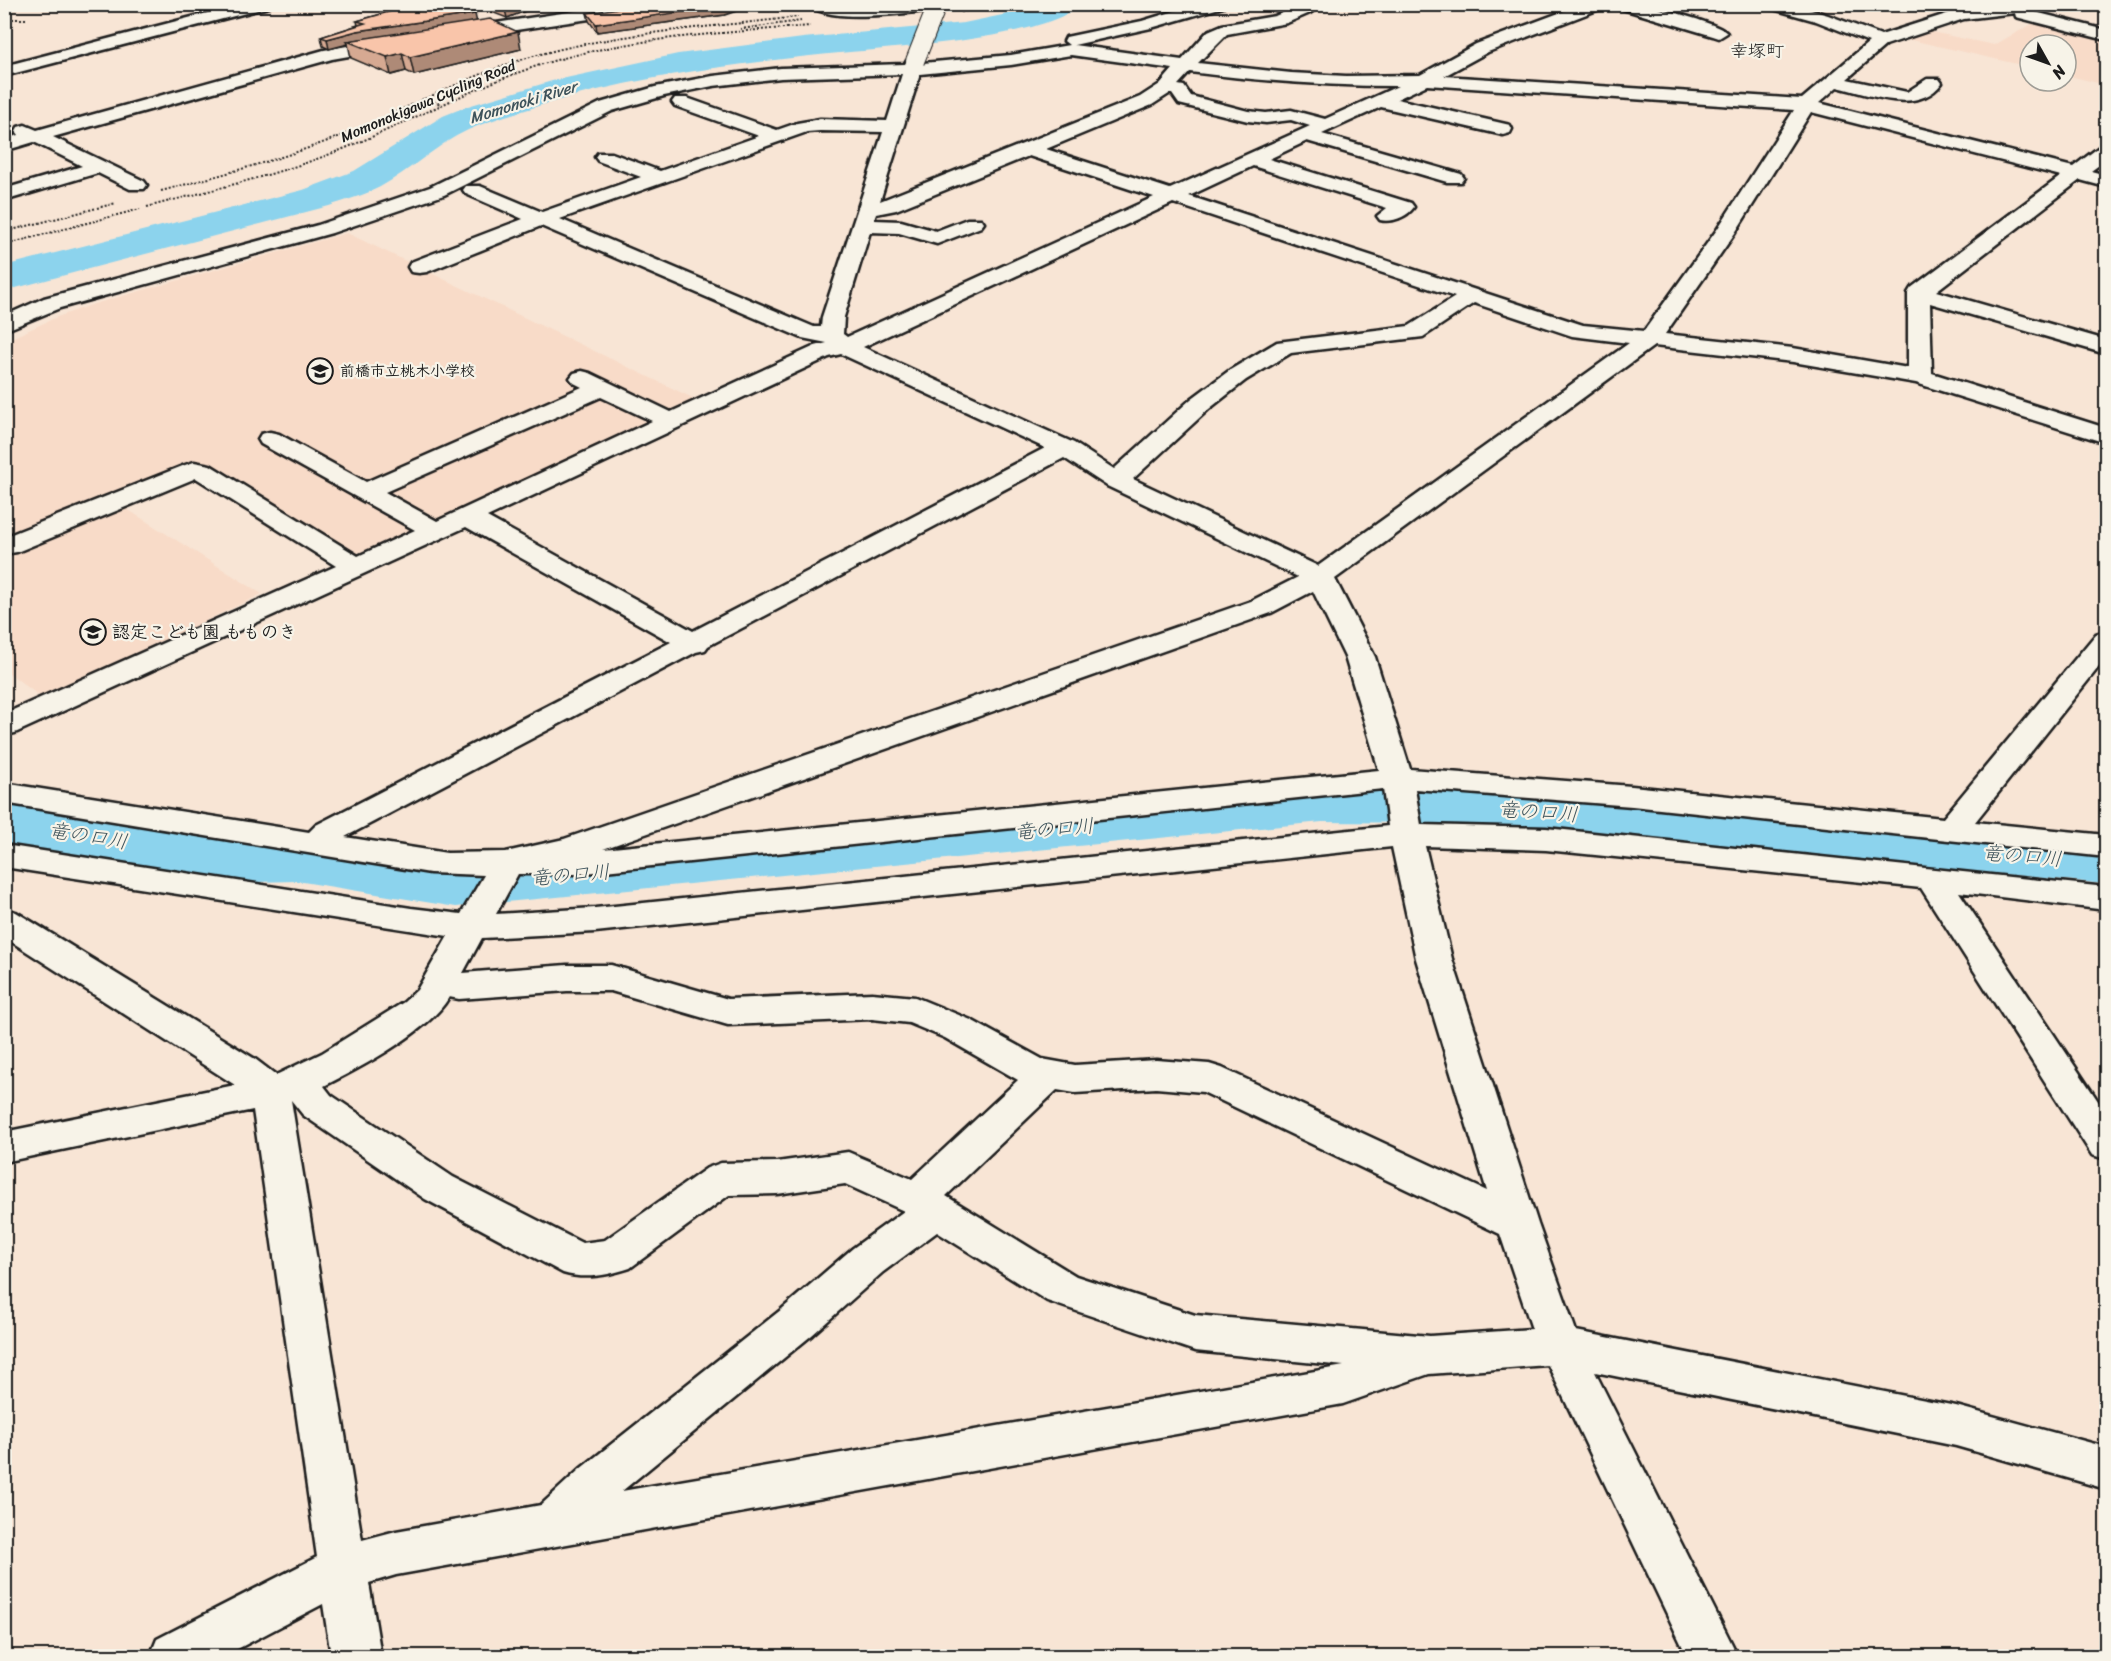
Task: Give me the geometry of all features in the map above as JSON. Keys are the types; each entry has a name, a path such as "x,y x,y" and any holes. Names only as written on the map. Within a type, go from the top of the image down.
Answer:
{"street":[{"path":"4,71 263,4"},
{"path":"479,15 503,24 546,4"},
{"path":"441,36 503,24 656,4"},
{"path":"818,5 851,4"},
{"path":"924,66 1042,47 1127,30 1217,4"},
{"path":"865,217 1146,101 1166,88 1184,66 1214,35 1223,29 1242,24 1272,22 1315,4"},
{"path":"4,726 467,517 823,351 838,341 1173,197 1380,101 1482,48 1599,4"},
{"path":"1622,4 1719,33"},
{"path":"1772,4 1822,18 1880,41"},
{"path":"1982,4 2106,35"},
{"path":"4,1147 285,1088 416,1014 440,983 507,865 609,836 1261,607 1320,577 1652,338 1786,140 1806,105 1880,41 1962,14 2054,4"},
{"path":"818,5 839,11 937,6 924,66 895,127 833,317 838,341"},
{"path":"4,145 330,54 408,41"},
{"path":"4,324 74,297 326,229 437,191 573,122 634,98 682,86 741,77 821,71 850,72 1011,60 1078,50 1184,66 1316,79 1423,80 1806,105 2106,181"},
{"path":"1833,81 1907,97 1913,96 1933,83"},
{"path":"1166,88 1178,90 1185,100 1248,116 1266,118 1291,115 1328,125"},
{"path":"1523,102 1540,88"},
{"path":"1380,101 1503,129"},
{"path":"681,102 775,136"},
{"path":"4,121 144,189"},
{"path":"420,267 541,219 775,136 820,124 895,127"},
{"path":"1306,135 1454,178"},
{"path":"1028,149 1580,331 1793,355 1920,377 2106,436"},
{"path":"1919,293 2106,151"},
{"path":"605,157 658,177"},
{"path":"1253,160 1404,207 1387,216"},
{"path":"4,195 99,167"},
{"path":"1303,194 1327,182"},
{"path":"473,190 810,333 838,341 1065,448 1116,481 1320,577 1360,657 1397,778 1406,835 1434,959 1517,1224 1560,1346 1713,1656"},
{"path":"865,217 937,238 974,223"},
{"path":"1919,293 2106,347"},
{"path":"1919,293 1920,377"},
{"path":"1116,481 1200,404 1238,375 1285,347 1415,332 1471,296"},
{"path":"576,375 672,422"},
{"path":"366,490 601,388"},
{"path":"270,439 366,490 436,531"},
{"path":"316,844 328,833 695,644 1065,448"},
{"path":"7,546 194,470 201,470 355,566"},
{"path":"467,517 695,644"},
{"path":"1951,830 2106,640"},
{"path":"4,793 447,864 576,863 1397,778 1632,796 2106,846"},
{"path":"4,856 411,920 474,924 595,920 1406,835 1546,840 1932,878 2106,898"},
{"path":"1932,878 2106,1144"},
{"path":"4,920 242,1069 317,1105 439,1188 578,1261 615,1256 721,1179 777,1178 848,1168 927,1205 1062,1289 1195,1333 1430,1355 1560,1346 1956,1426 2106,1468"},
{"path":"440,983 459,986 567,978 612,978 728,1012 872,1006 915,1010 958,1029 1033,1071 1075,1079 1156,1074 1209,1078 1517,1224"},
{"path":"553,1525 596,1484 797,1322 868,1260 927,1205 1048,1074"},
{"path":"285,1088 342,1569 356,1656"},
{"path":"175,1656 342,1569 396,1553 1343,1385 1430,1355"}],"path":[{"path":"956,13 1012,4"},
{"path":"144,189 255,166 304,150 349,133 421,99 541,54 602,41 799,17"},
{"path":"4,19 26,19"},
{"path":"716,34 806,20"},
{"name":"Momonokigawa Cycling Road","path":"4,245 301,164 347,147 504,78 571,56 684,38 814,25"},
{"path":"679,30 684,38"},
{"path":"421,99 442,104"},
{"path":"4,232 120,202"}],"shaded area":[{"path":"2036,22 2106,39 2106,85 2078,78 2078,33 2018,33 2018,64 1898,37 1922,30 1994,45"},
{"name":"前橋市立桃木小学校","path":"347,233 697,400 361,553 348,552 204,461 5,541 5,341 57,317 94,304"},
{"name":"認定こども園 もものき","path":"122,506 262,594 42,698 5,670 4,556"}],"building":[{"path":"410,4 450,4 475,14 357,31 327,39 321,37 365,23 357,21 413,5"},
{"path":"491,4 520,4 505,10"},
{"path":"644,4 730,4 596,24 587,13"},
{"path":"490,19 518,32 410,57 402,53 387,57 347,41"}],"waterway":[{"name":"Momonoki River","path":"4,279 316,198 367,179 455,123 480,113 564,88 678,64 803,47 964,32 1025,19 1064,4"},
{"name":"竜の口川","path":"4,823 254,861 297,860 456,886 1322,803 1430,804 1647,820 2106,864"}],"place":[{"name":"前橋市立桃木小学校","path":"320,371"},
{"name":"認定こども園 もものき","path":"93,632"}],"district":[{"name":"幸塚町","path":"1757,51"}]}
